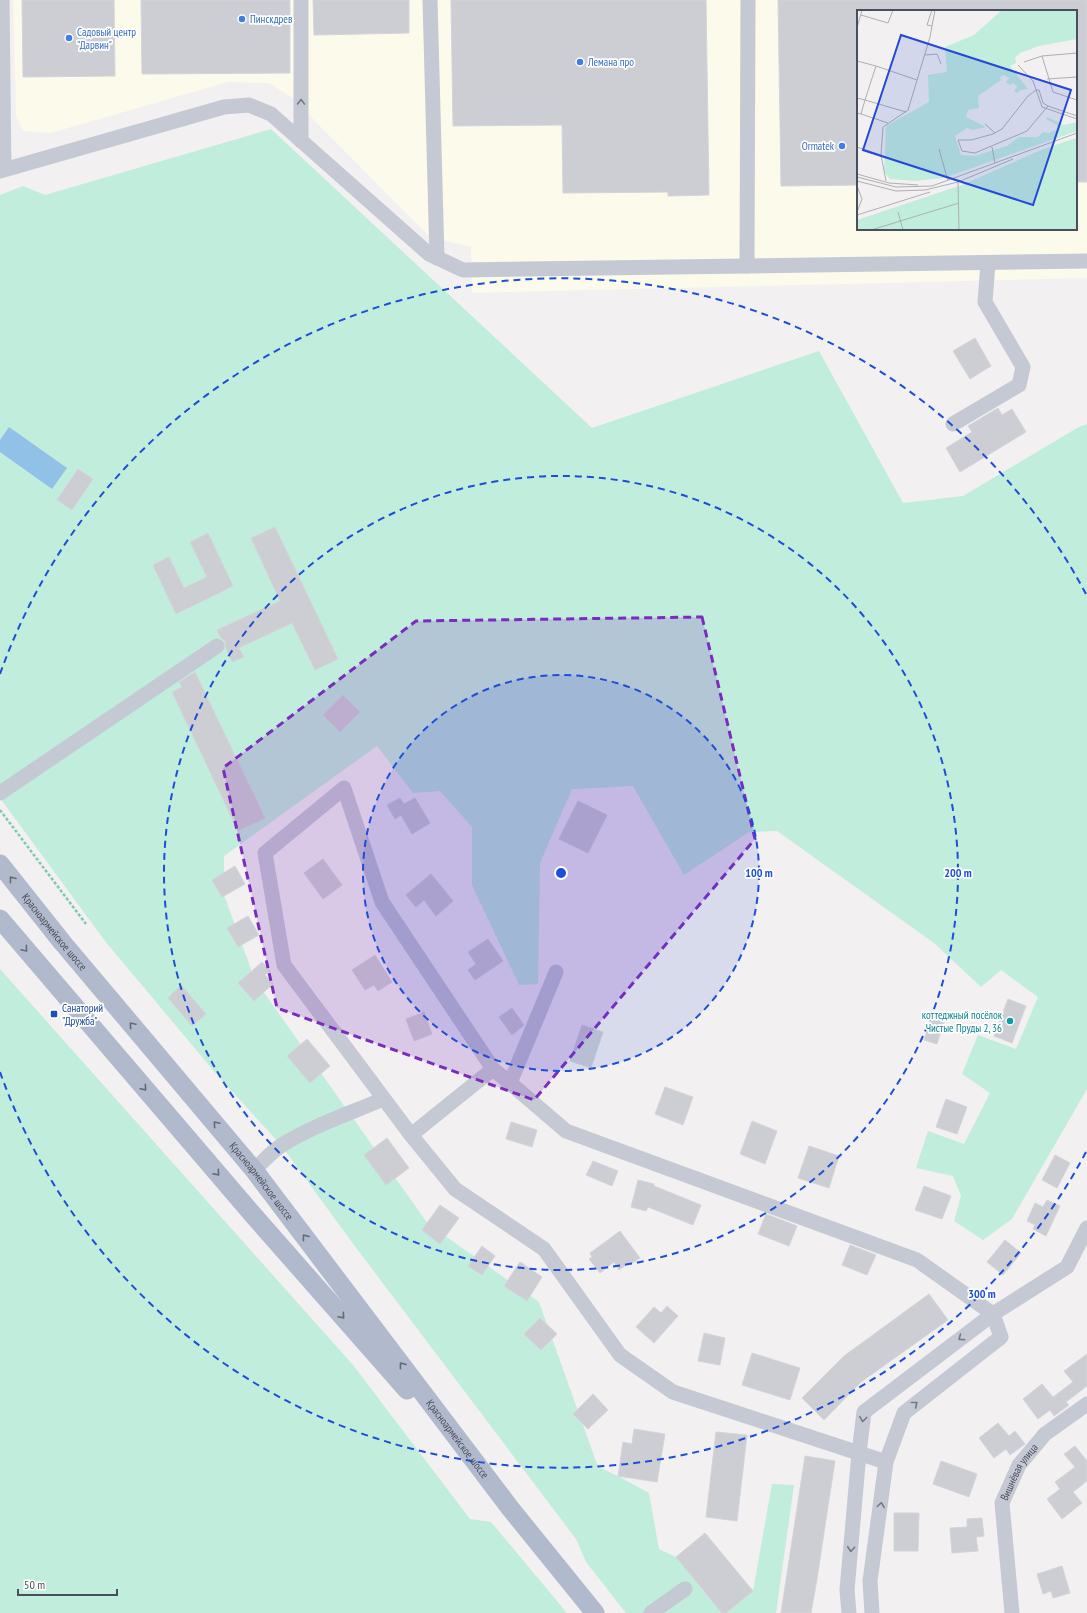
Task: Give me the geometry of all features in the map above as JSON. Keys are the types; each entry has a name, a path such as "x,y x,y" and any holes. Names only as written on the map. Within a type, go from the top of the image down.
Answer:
{"main road":[{"name":"Красноармейское шоссе","path":"0,864 62,942 254,1170 510,1508 595,1613"},
{"name":"Красноармейское шоссе","path":"0,919 254,1216 510,1508"}],"street":[{"path":"2,0 2,170 224,107 249,105 271,114 429,254 463,270 1087,261"},
{"path":"301,0 301,141"},
{"path":"430,0 437,258"},
{"path":"747,266 748,0"},
{"path":"952,424 1019,385 1023,367 985,302 988,263"},
{"path":"0,793 217,646"},
{"path":"872,1613 870,1581 886,1462 904,1413 1001,1337 993,1314 917,1260 566,1131 493,1069 382,902 344,788 265,853 284,965 383,1099 456,1189 544,1249 620,1355 673,1392 886,1462"},
{"path":"510,1083 556,972"},
{"path":"411,1135 493,1069"},
{"path":"254,1170 281,1145 335,1117 360,1109 383,1099"},
{"path":"849,1613 847,1590 864,1412 993,1314 1067,1267 1087,1228"},
{"name":"Вишнёвая улица","path":"1012,1613 1002,1503 1019,1465 1045,1434 1087,1404"},
{"path":"651,1613 685,1589"}],"path":[{"path":"0,810 86,924"}],"highlighted area":[{"path":"702,617 755,839 534,1100 277,1008 223,768 416,621"}],"shaded area":[{"path":"13,0 1087,0 1087,278 472,293 471,247 430,237 291,97 269,83 228,82 51,133 23,131 16,116"}],"green space":[{"path":"271,129 592,428 819,351 903,503 963,496 1077,428 1087,424 1087,1089 1012,1219 983,1240 954,1221 961,1196 953,1176 916,1168 928,1131 964,1144 990,1093 962,1074 978,1035 1016,1049 1038,997 1001,970 981,987 934,943 777,831 749,832 684,875 633,786 572,789 540,863 538,984 519,985 472,885 472,827 440,791 413,793 377,746 224,856 224,895 255,980 428,1224 539,1302 598,1467 649,1493 659,1549 676,1557 722,1613 626,1613 586,1562 576,1539 354,1245 281,1145 218,1076 105,941 0,798 0,195 23,186 45,195"},
{"path":"0,969 353,1365 470,1519 491,1522 567,1613 0,1613"},
{"path":"772,1484 794,1485 776,1613 726,1613 753,1591"}],"water":[{"path":"9,427 67,468 52,489 0,452 0,440"}],"building":[{"name":"Садовый центр \"Дарвин\"","path":"22,0 114,0 115,76 23,77"},
{"path":"141,0 290,0 290,73 142,74"},
{"path":"313,0 409,0 409,33 314,35"},
{"name":"Лемана про","path":"451,0 706,0 709,195 668,196 668,192 563,193 562,125 453,126"},
{"path":"778,0 1087,0 1087,182 1077,182 1077,10 857,10 857,185 781,186"},
{"path":"975,338 991,366 970,379 953,351"},
{"path":"998,408 1002,415 1012,409 1026,432 960,472 946,448 972,432 968,426"},
{"path":"78,469 93,479 72,510 57,500"},
{"path":"275,527 338,659 315,670 292,623 239,648 244,657 232,662 226,648 225,641 221,638 217,630 280,601 251,538"},
{"path":"208,533 233,586 176,614 153,565 169,557 184,588 207,577 190,542"},
{"path":"195,672 265,818 238,831 172,692 182,687 179,682"},
{"path":"343,695 360,712 340,732 323,715"},
{"path":"400,798 404,804 415,798 430,823 412,834 401,815 395,819 387,805"},
{"path":"578,801 607,815 588,853 559,839"},
{"path":"323,859 342,885 323,899 304,873"},
{"path":"235,866 245,884 222,897 212,880"},
{"path":"431,874 453,901 436,916 424,900 416,907 406,895"},
{"path":"248,916 259,935 238,947 227,928"},
{"path":"488,939 503,961 475,980 468,970 476,964 468,952"},
{"path":"375,955 392,982 378,991 374,985 365,990 352,970"},
{"path":"262,962 270,971 265,975 273,984 254,1001 238,983"},
{"path":"181,985 206,1014 192,1026 168,998"},
{"name":"коттеджный посёлок Чистые Пруды 2, 36","path":"1008,999 1026,1006 1012,1043 994,1036"},
{"path":"512,1008 524,1025 512,1035 499,1017"},
{"path":"424,1012 432,1034 414,1041 406,1019"},
{"path":"933,1012 946,1016 937,1044 924,1040"},
{"path":"582,1025 603,1032 591,1068 570,1061"},
{"path":"307,1039 330,1066 310,1083 287,1056"},
{"path":"665,1087 693,1097 683,1125 655,1114"},
{"path":"946,1099 967,1107 957,1134 936,1127"},
{"path":"752,1121 777,1131 765,1164 740,1154"},
{"path":"511,1122 537,1130 532,1147 506,1139"},
{"path":"387,1138 409,1168 386,1185 364,1155"},
{"path":"809,1146 839,1156 829,1188 798,1178"},
{"path":"1055,1155 1070,1163 1057,1188 1042,1180"},
{"path":"593,1161 618,1171 612,1186 586,1175"},
{"path":"638,1180 654,1184 654,1186 701,1205 693,1225 648,1207 646,1211 631,1207"},
{"path":"924,1186 951,1196 942,1219 915,1210"},
{"path":"1047,1200 1060,1206 1046,1236 1033,1229 1035,1225 1027,1221 1035,1203 1043,1207"},
{"path":"440,1205 459,1218 440,1244 422,1230"},
{"path":"766,1214 797,1226 789,1246 758,1234"},
{"path":"620,1231 640,1258 631,1264 630,1262 619,1270 614,1262 600,1273 589,1259 592,1257 590,1253"},
{"path":"1005,1240 1021,1253 1003,1275 987,1262"},
{"path":"850,1245 876,1255 867,1275 842,1265"},
{"path":"482,1246 495,1256 482,1275 468,1266"},
{"path":"520,1262 542,1277 527,1301 504,1286"},
{"path":"929,1294 948,1320 861,1382 824,1420 802,1398 844,1356"},
{"path":"667,1306 678,1316 654,1343 636,1327 654,1307 661,1313"},
{"path":"540,1318 557,1334 541,1350 524,1334"},
{"path":"704,1333 725,1338 720,1365 698,1361"},
{"path":"752,1353 800,1368 790,1400 742,1385"},
{"path":"1087,1354 1087,1386 1066,1402 1069,1405 1054,1416 1050,1410 1038,1419 1023,1399 1042,1384 1053,1397 1073,1382 1064,1371"},
{"path":"593,1394 608,1410 588,1429 573,1414"},
{"path":"998,1423 1009,1436 1015,1431 1025,1444 1010,1455 1006,1449 994,1458 979,1438"},
{"path":"634,1429 665,1434 657,1482 618,1476 623,1442 632,1444"},
{"path":"716,1432 747,1435 737,1521 706,1517"},
{"path":"1075,1446 1087,1461 1087,1481 1073,1492 1082,1503 1062,1519 1047,1499 1060,1489 1055,1482 1075,1467 1064,1454"},
{"path":"805,1456 835,1461 817,1579 811,1613 781,1613"},
{"path":"941,1461 977,1474 969,1497 933,1484"},
{"path":"894,1513 919,1513 918,1551 894,1551"},
{"path":"982,1518 984,1536 976,1537 978,1551 952,1553 950,1528 967,1527 967,1519"},
{"path":"705,1533 753,1591 726,1613 722,1613 676,1557"},
{"path":"1062,1566 1070,1593 1053,1598 1051,1591 1043,1594 1037,1574"}],"place":[{"name":"Пинскдрев","path":"242,19"},
{"name":"Садовый центр \"Дарвин\"","path":"69,38"},
{"name":"Лемана про","path":"580,62"},
{"name":"Ormatek","path":"842,146"},
{"name":"Санаторий \"Дружба\"","path":"54,1014"},
{"name":"коттеджный посёлок Чистые Пруды 2, 36","path":"1010,1021"}]}
